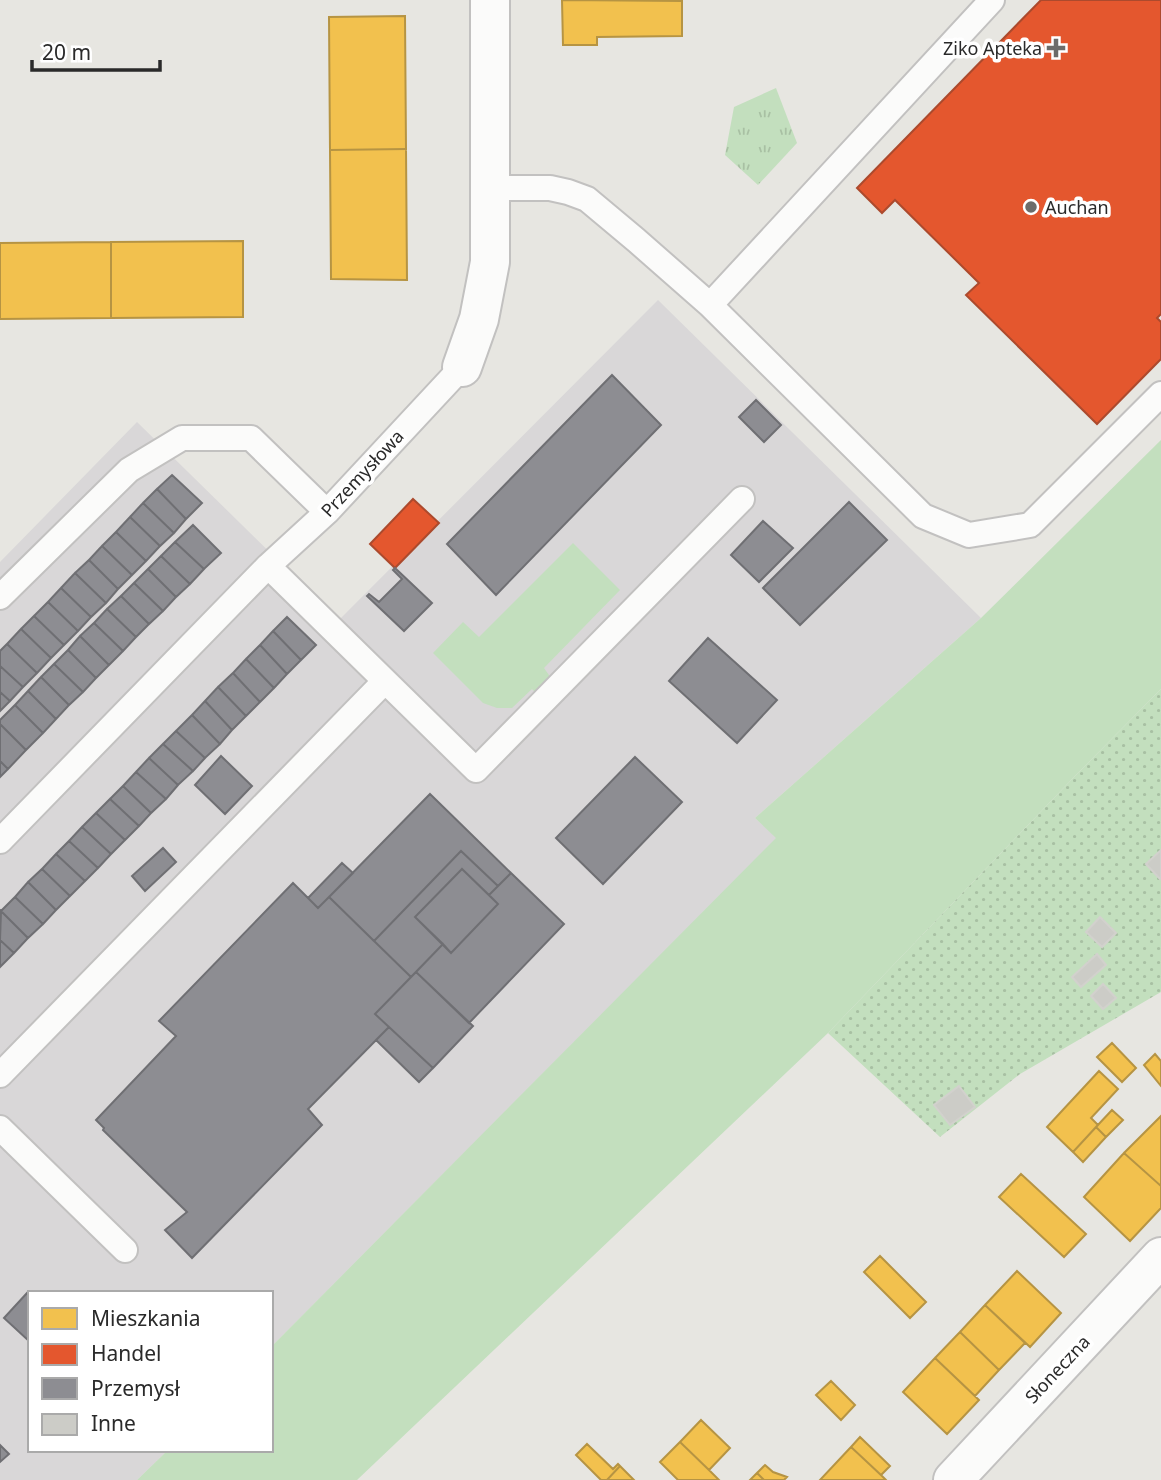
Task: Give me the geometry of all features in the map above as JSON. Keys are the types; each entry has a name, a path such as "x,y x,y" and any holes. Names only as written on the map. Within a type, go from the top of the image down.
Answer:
{"street":[{"name":"Przemysłowa","path":"462,367 479,319 489,262 490,0"},
{"name":"Słoneczna","path":"953,1480 1161,1257"}],"lane":[{"path":"710,305 992,0"},
{"path":"491,188 551,188 587,199 710,305 923,516 969,535 1030,525 1161,394"},
{"name":"Przemysłowa","path":"0,841 268,566 327,512 462,367"},
{"path":"0,597 129,470 182,439 251,439 327,512"},
{"path":"268,566 476,770 742,499"},
{"path":"0,1075 385,681"},
{"path":"0,1128 125,1250"}],"shaded area":[{"path":"658,300 981,618 755,818 777,838 273,1345 273,1291 28,1291 28,1452 166,1452 137,1480 0,1480 0,562 137,422 339,620"}],"green space":[{"path":"776,88 797,143 758,185 725,155 734,107"},
{"path":"1161,440 1161,689 828,1033 357,1480 137,1480 166,1452 273,1452 273,1345 776,838 755,818 981,618"},
{"path":"573,543 620,590 544,668 551,678 536,693 532,689 512,708 497,708 483,703 433,653 463,622 479,637"},
{"path":"1161,689 1161,992 1020,1074 940,1137 828,1033"}],"building: Mieszkania":[{"path":"562,0 682,1 682,36 597,37 597,45 563,45"},
{"path":"405,16 406,149 330,150 329,17"},
{"path":"406,149 407,280 331,279 330,150"},
{"path":"243,241 243,317 111,318 111,242"},
{"path":"111,242 111,318 0,319 0,243"},
{"path":"1112,1043 1136,1068 1122,1082 1097,1057"},
{"path":"1155,1054 1161,1061 1161,1086 1144,1065"},
{"path":"1099,1071 1118,1089 1091,1118 1098,1125 1073,1152 1047,1127"},
{"path":"1112,1110 1123,1120 1106,1137 1096,1127"},
{"path":"1161,1116 1161,1186 1124,1153"},
{"path":"1096,1127 1106,1137 1083,1162 1073,1152"},
{"path":"1124,1153 1161,1186 1161,1208 1130,1241 1084,1197"},
{"path":"1021,1174 1086,1234 1064,1257 999,1197"},
{"path":"880,1256 926,1302 910,1318 864,1272"},
{"path":"1017,1271 1061,1313 1030,1347 985,1305"},
{"path":"985,1305 1025,1343 999,1370 960,1332"},
{"path":"960,1332 999,1370 975,1396 935,1358"},
{"path":"935,1358 979,1400 947,1434 903,1392"},
{"path":"831,1381 855,1405 841,1420 816,1395"},
{"path":"701,1420 730,1448 709,1470 680,1442"},
{"path":"860,1437 890,1466 881,1475 851,1447"},
{"path":"680,1442 719,1480 678,1480 660,1462"},
{"path":"587,1444 613,1469 618,1464 620,1466 607,1480 601,1480 576,1455"},
{"path":"851,1447 881,1475 886,1480 820,1480"},
{"path":"765,1465 773,1472 787,1477 784,1480 764,1480 757,1473"},
{"path":"620,1466 634,1480 607,1480"},
{"path":"757,1473 764,1480 750,1480"}],"building: Handel":[{"name":"Auchan","path":"1041,0 1161,0 1161,314 1157,318 1161,322 1161,359 1097,424 966,295 979,283 895,200 882,213 857,188"},
{"path":"413,499 439,523 395,568 370,544"}],"building: Przemysł":[{"path":"612,375 661,425 496,595 447,544"},
{"path":"756,400 781,425 764,442 739,417"},
{"path":"172,475 202,503 186,519 157,489"},
{"path":"157,489 186,519 174,533 143,503"},
{"path":"849,502 887,540 800,625 763,588"},
{"path":"143,503 174,533 160,546 130,517"},
{"path":"130,517 160,546 146,561 116,532"},
{"path":"763,521 793,548 759,582 731,555"},
{"path":"193,525 221,553 204,569 175,542"},
{"path":"116,532 146,561 132,575 102,546"},
{"path":"175,542 204,569 190,584 161,556"},
{"path":"102,546 132,575 118,589 89,560"},
{"path":"161,556 190,584 176,597 148,569"},
{"path":"89,560 118,589 106,603 75,573"},
{"path":"395,568 432,603 404,631 367,596 369,594 379,602 402,579 393,570"},
{"path":"148,569 176,597 163,611 134,583"},
{"path":"75,573 106,603 91,617 61,588"},
{"path":"134,583 163,611 149,624 121,596"},
{"path":"61,588 91,617 78,631 48,602"},
{"path":"121,596 149,624 136,637 107,609"},
{"path":"48,602 78,631 64,645 34,616"},
{"path":"107,609 136,637 123,651 94,623"},
{"path":"34,616 64,645 51,658 21,629"},
{"path":"287,617 316,645 301,660 273,631"},
{"path":"94,623 123,651 109,665 80,636"},
{"path":"21,629 51,658 37,673 7,644"},
{"path":"273,631 301,660 287,674 260,645"},
{"path":"80,636 109,665 96,678 68,650"},
{"path":"708,638 777,700 737,743 669,681"},
{"path":"7,644 37,673 23,687 0,666 0,651"},
{"path":"260,645 287,674 274,688 246,659"},
{"path":"68,650 96,678 83,692 54,664"},
{"path":"246,659 274,688 260,702 233,673"},
{"path":"54,664 83,692 69,705 41,677"},
{"path":"0,666 23,687 10,701 0,692"},
{"path":"233,673 260,702 246,716 218,687"},
{"path":"41,677 69,705 56,719 28,691"},
{"path":"218,687 246,716 232,730 205,701"},
{"path":"28,691 56,719 43,733 15,705"},
{"path":"0,692 10,701 0,711"},
{"path":"205,701 232,730 220,744 192,715"},
{"path":"15,705 43,733 26,750 0,724 0,720"},
{"path":"192,715 220,744 205,758 176,731"},
{"path":"0,724 26,750 8,769 0,761"},
{"path":"176,731 205,758 193,771 163,744"},
{"path":"163,744 193,771 178,785 149,758"},
{"path":"221,756 252,786 225,814 195,785"},
{"path":"635,757 682,802 603,884 556,838"},
{"path":"149,758 178,785 166,799 136,772"},
{"path":"0,761 8,769 0,777"},
{"path":"136,772 166,799 151,813 123,786"},
{"path":"123,786 151,813 139,826 110,799"},
{"path":"430,794 511,873 498,886 461,851 374,941 329,897"},
{"path":"110,799 139,826 125,840 96,813"},
{"path":"96,813 125,840 111,854 82,827"},
{"path":"82,827 111,854 98,868 69,841"},
{"path":"69,841 98,868 85,881 56,854"},
{"path":"163,848 176,862 145,891 132,876"},
{"path":"461,851 498,886 489,895 462,869 415,917 443,944 411,977 374,941"},
{"path":"56,854 85,881 70,896 42,869"},
{"path":"342,863 353,873 318,908 308,898"},
{"path":"42,869 70,896 56,910 28,882"},
{"path":"462,869 498,904 451,953 415,917"},
{"path":"511,873 564,924 469,1023 416,972 443,944 451,953 498,904 489,895"},
{"path":"28,882 56,910 43,924 15,897"},
{"path":"293,883 318,908 329,897 411,977 375,1014 389,1027 308,1109 322,1125 192,1258 165,1230 187,1212 96,1120 176,1036 159,1021"},
{"path":"15,897 43,924 28,938 1,911"},
{"path":"1,911 28,938 14,953 0,940"},
{"path":"0,940 14,953 0,967"},
{"path":"416,972 473,1026 433,1068 375,1014"},
{"path":"389,1027 433,1068 419,1082 376,1040"},
{"path":"27,1293 28,1340 4,1318"},
{"path":"0,1445 9,1454 0,1462"}],"building: Inne":[{"path":"1161,850 1161,877 1160,879 1146,864"},
{"path":"1100,917 1116,933 1102,947 1086,932"},
{"path":"1097,954 1106,965 1081,987 1072,977"},
{"path":"1103,984 1116,998 1103,1009 1091,996"},
{"path":"959,1086 975,1107 950,1125 934,1105"}],"place":[{"name":"Ziko Apteka","path":"1056,48"},
{"name":"Auchan","path":"1031,207"}]}
